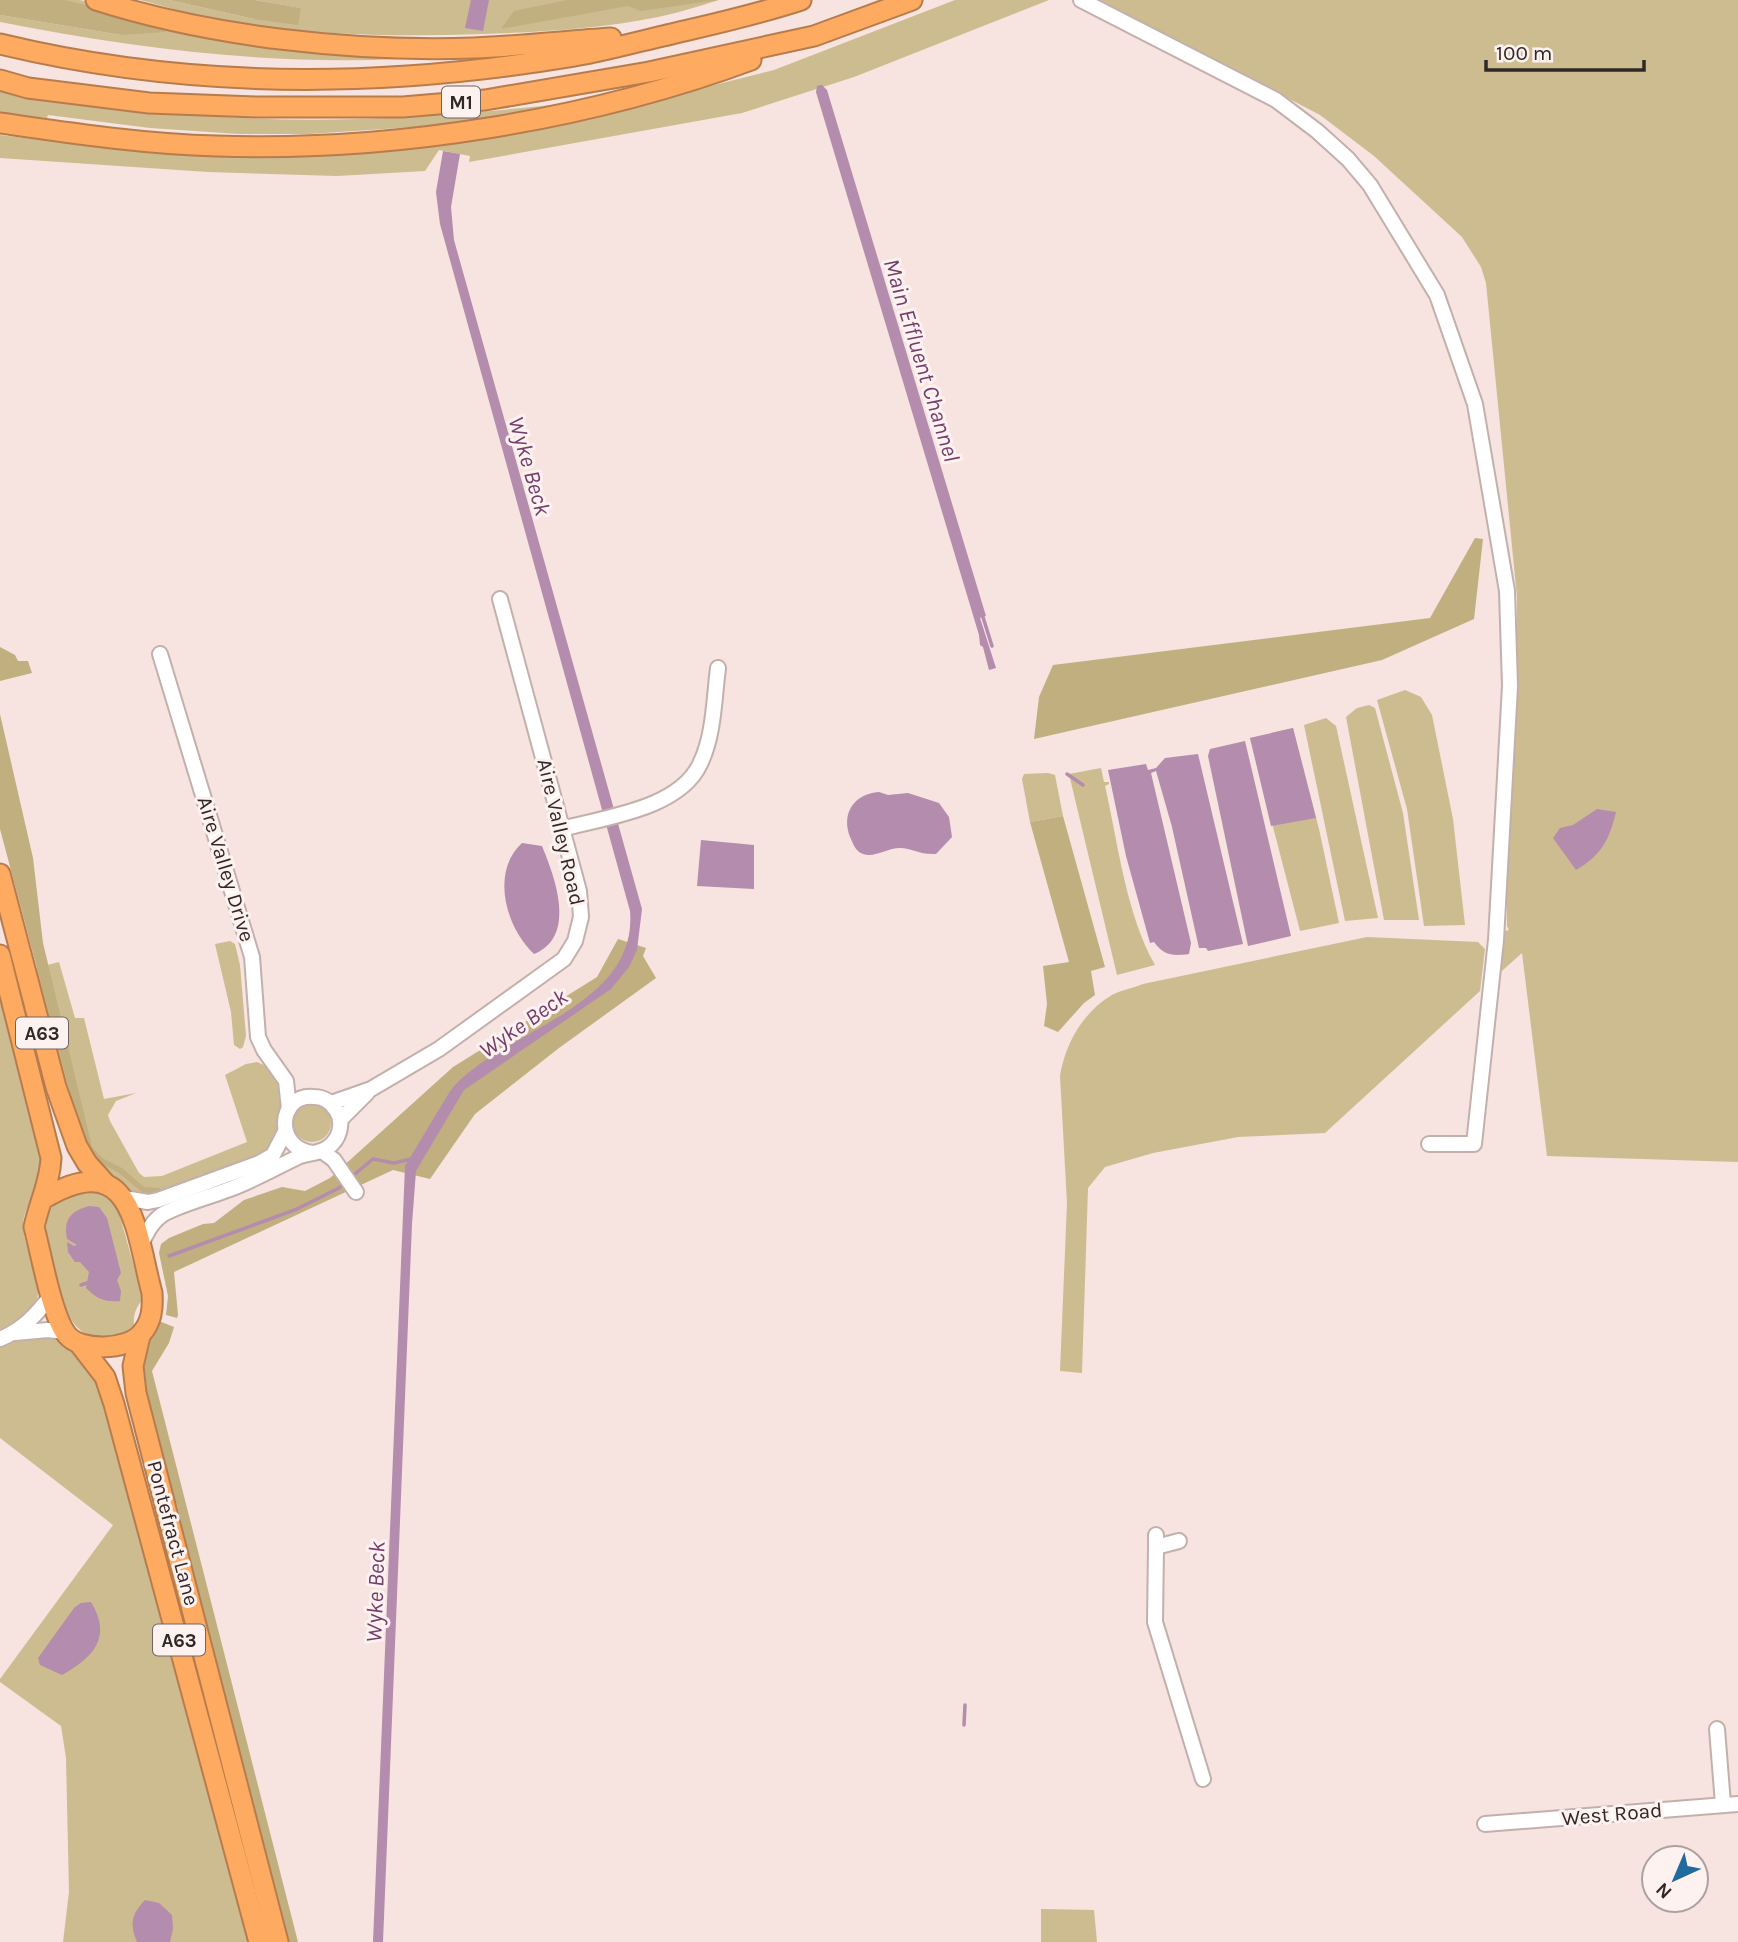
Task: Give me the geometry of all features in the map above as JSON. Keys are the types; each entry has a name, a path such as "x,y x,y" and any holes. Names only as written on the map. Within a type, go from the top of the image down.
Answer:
{"highway":[{"name":"M1","path":"96,0 176,20 251,34 385,48 474,48 677,33"},
{"name":"M1","path":"0,44 58,58 177,75 244,79 325,79 422,75 570,57 738,19 801,0"},
{"name":"M1","path":"0,79 28,88 149,103 257,107 403,107 485,100 649,72 814,36 912,0"},
{"path":"0,123 155,143 213,146 337,144 470,130 542,118 691,82 814,36"},
{"name":"A63","path":"0,874 56,1087 77,1146 87,1163 104,1182 124,1198 131,1212 152,1293 153,1308 149,1322 140,1336"},
{"name":"A63","path":"0,955 51,1158 48,1186 34,1227 57,1315 65,1332 81,1346"},
{"path":"43,1199 65,1185 84,1181 104,1182"},
{"path":"81,1346 120,1344 140,1336"},
{"name":"Pontefract Lane","path":"140,1336 133,1366 136,1393 278,1942"},
{"name":"Pontefract Lane","path":"81,1346 105,1377 114,1404 259,1942"}],"street":[{"path":"1081,0 1276,100 1348,159 1370,185 1437,295 1475,404 1507,591 1510,686 1496,940 1474,1144 1429,1144"},
{"name":"Aire Valley Road","path":"331,1103 371,1089 439,1049 564,959 575,941 582,917 579,891 500,599"},
{"name":"Aire Valley Drive","path":"160,654 252,957 258,1037 286,1082 309,1096"},
{"path":"562,829 639,808 676,793 689,781 700,766 707,746 718,668"},
{"name":"Aire Valley Drive","path":"286,1082 289,1109"},
{"name":"Aire Valley Road","path":"340,1120 371,1089"},
{"path":"344,1172 337,1137 340,1120 331,1103 309,1096 294,1103 285,1120 288,1139 299,1149 317,1152 334,1160 356,1192"},
{"path":"124,1198 148,1202 158,1200 259,1163 273,1155 285,1132"},
{"path":"140,1247 149,1229 163,1214 247,1182 300,1156 317,1152 332,1144 337,1137"},
{"path":"7,1336 37,1315 52,1294"},
{"path":"7,1336 48,1330 65,1332"},
{"path":"1179,1541 1156,1541 1155,1622 1203,1779"},
{"path":"1717,1729 1730,1804"},
{"name":"West Road","path":"1485,1824 1730,1804"}],"shaded area":[{"path":"0,0 66,0 166,26 165,32 121,35 0,15"},
{"path":"66,0 80,0 166,24 511,50 399,59 248,57 148,47 0,22 0,15 121,35 93,9"},
{"path":"140,0 169,0 254,19 300,8 255,0 719,0 658,17 592,27 415,35 279,29 203,16"},
{"path":"169,0 255,0 301,8 298,25 254,19"},
{"path":"471,0 489,0 483,31 465,28"},
{"path":"567,0 718,0 641,11 628,6 501,29 514,11"},
{"path":"955,0 1049,0 854,77 742,113 469,162 470,156 439,150 425,171 337,176 208,172 0,158 0,135 135,151 237,157 602,113 774,70"},
{"path":"1100,0 1738,0 1738,1162 1547,1156 1522,953 1494,978 1501,932 1509,930 1507,841 1517,719 1517,597 1486,283 1481,267 1462,237 1374,156 1320,115"},
{"path":"0,85 152,110 257,119 414,117 571,103 460,124 309,134 239,134 150,128 48,115 47,118 0,113"},
{"path":"822,85 827,90 986,616 980,618 996,668 989,670 983,647 980,645 816,92 817,86"},
{"path":"443,151 460,154 451,207 454,240 642,909 637,950 629,967 611,989 464,1090 416,1171 383,1942 373,1942 405,1166 456,1084 479,1065 566,1012 592,993 614,970 627,943 630,911 440,224 436,192"},
{"path":"1475,538 1483,539 1474,619 1382,660 1034,739 1039,697 1053,665 1430,618"},
{"path":"0,647 15,655 18,661 28,661 32,673 0,681"},
{"path":"1405,690 1421,697 1432,715 1453,819 1465,925 1424,926 1407,809 1377,700"},
{"path":"1369,705 1375,708 1403,813 1419,920 1384,920 1346,717 1357,708"},
{"path":"0,714 33,858 43,943 92,1147 102,1158 122,1168 144,1187 160,1188 159,1194 142,1192 119,1173 99,1162 88,1149 78,1123 0,829"},
{"path":"1326,718 1336,726 1378,918 1345,921 1304,725"},
{"path":"1293,728 1319,829 1339,923 1300,931 1250,738"},
{"path":"1293,728 1316,818 1271,826 1250,738"},
{"path":"1245,741 1291,936 1248,946 1208,756 1210,749"},
{"path":"1198,754 1243,944 1208,951 1206,948 1199,948 1172,827 1156,771 1151,773 1191,943 1189,954 1174,955 1161,950 1154,942 1150,943 1126,856 1108,770 1146,764 1148,770 1156,768 1165,758"},
{"path":"1101,768 1104,782 1109,782 1105,786 1130,901 1155,965 1117,975 1069,774"},
{"path":"1024,774 1055,775 1063,816 1030,822 1022,779"},
{"path":"879,792 888,795 908,793 939,803 949,817 952,837 936,854 900,848 872,855 860,853 850,837 847,820 849,813 856,801 863,796"},
{"path":"1597,809 1616,812 1610,831 1598,853 1576,870 1553,838 1560,828 1573,825"},
{"path":"1063,816 1105,967 1091,971 1095,995 1084,1003 1058,1032 1044,1026 1047,1004 1043,966 1069,962 1030,822"},
{"path":"701,840 754,845 754,889 697,886"},
{"path":"522,843 542,846 557,889 559,905 555,934 547,946 534,954 524,943 509,915 504,884 512,855"},
{"path":"1367,937 1478,942 1485,949 1480,991 1325,1133 1238,1137 1153,1153 1105,1167 1088,1188 1082,1373 1060,1371 1067,1203 1060,1076 1066,1052 1084,1020 1092,1010 1112,995 1143,984"},
{"path":"618,939 646,948 643,956 656,978 559,1048 475,1114 430,1179 393,1170 174,1272 178,1315 177,1318 166,1315 168,1296 159,1253 161,1244 203,1224 214,1223 244,1200 282,1187 305,1191 330,1178 453,1067 597,977"},
{"path":"230,941 235,944 240,965 246,1036 240,1049 234,1045 231,1012 215,944"},
{"path":"59,962 75,1018 84,1018 104,1099 136,1093 116,1101 108,1115 139,1173 144,1177 162,1176 247,1142 225,1075 246,1064 257,1062 268,1067 282,1088 282,1108 275,1144 262,1156 172,1191 136,1198 94,1163 76,1121 36,968"},
{"path":"0,975 41,1146 42,1171 23,1224 37,1282 37,1299 27,1313 0,1330"},
{"path":"312,1104 326,1109 331,1123 326,1137 312,1142 298,1137 293,1123 298,1109"},
{"path":"84,1188 107,1196 118,1209 143,1299 136,1311 134,1326 111,1338 102,1339 86,1334 73,1322 61,1291 47,1236 46,1222 52,1207 62,1198"},
{"path":"89,1206 99,1207 107,1218 121,1273 117,1280 121,1291 120,1301 101,1299 90,1292 86,1288 89,1272 80,1262 75,1262 68,1252 67,1242 77,1245 67,1239 67,1221 77,1210"},
{"path":"159,1321 174,1327 169,1343 152,1371 298,1942 286,1942 184,1556 177,1505 166,1483 140,1376 146,1344"},
{"path":"48,1330 93,1359 259,1942 63,1942 69,1892 66,1758 61,1726 0,1682 0,1679 113,1525 0,1438 0,1339"},
{"path":"91,1602 100,1626 96,1646 90,1654 62,1675 40,1665 38,1658 74,1608 81,1603"},
{"path":"145,1900 159,1903 172,1915 170,1942 137,1942 133,1919"},
{"path":"1041,1909 1094,1910 1097,1942 1041,1942"}],"waterway":[{"name":"Main Effluent Channel","path":"982,614 992,646"},
{"path":"1067,774 1083,785"},
{"path":"350,1178 373,1159 394,1163 411,1159"},
{"path":"169,1256 297,1209 344,1183"},
{"path":"81,1285 93,1281"},
{"path":"964,1725 965,1705"}],"water label":[{"name":"Wyke Beck","path":"530,466"},
{"name":"Wyke Beck","path":"523,1023"},
{"name":"Wyke Beck","path":"375,1592"}]}
